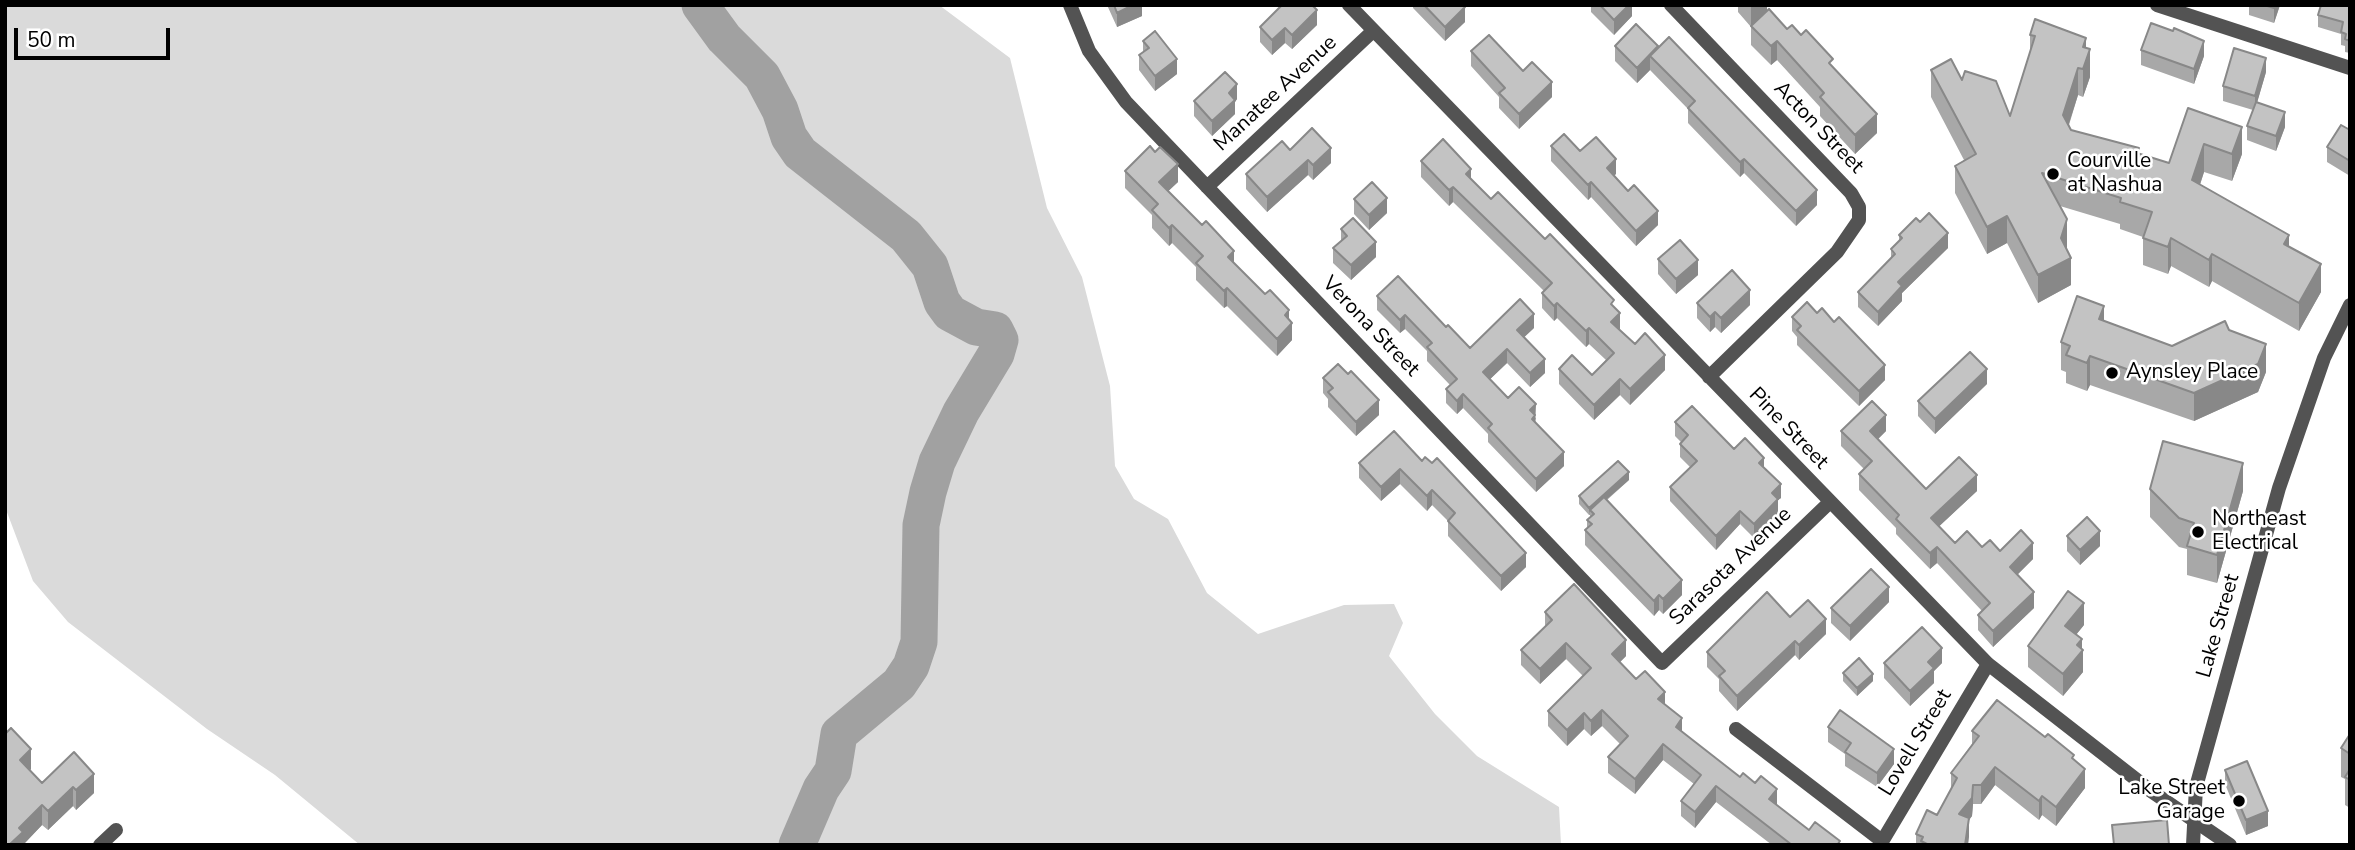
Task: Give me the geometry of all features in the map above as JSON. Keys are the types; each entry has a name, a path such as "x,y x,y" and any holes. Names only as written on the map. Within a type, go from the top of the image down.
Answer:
{"street":[{"name":"Verona Street","path":"1070,5 1089,51 1106,78 1662,663"},
{"name":"Pine Street","path":"1349,5 1988,664 2151,791 2193,817 2230,845"},
{"name":"Acton Street","path":"1671,5 1851,193 1858,207 1859,220 1837,252 1709,377"},
{"path":"2157,5 2350,68"},
{"name":"Manatee Avenue","path":"1207,187 1373,31"},
{"name":"Lake Street","path":"2193,845 2196,787 2285,466 2324,358 2350,305"},
{"name":"Sarasota Avenue","path":"1662,663 1830,502"},
{"name":"Lovell Street","path":"1881,843 1988,664"},
{"path":"1736,729 1881,843"},
{"path":"100,845 116,830"}],"shaded area":[{"path":"5,5 939,5 1010,58 1047,208 1082,277 1110,386 1115,466 1134,499 1168,519 1207,593 1258,634 1344,605 1394,604 1403,623 1389,656 1435,714 1477,756 1559,807 1561,845 360,845 275,775 207,729 68,622 33,581 5,507"}],"building":[{"path":"1114,5 1133,5 1117,13"},
{"path":"1282,5 1312,5 1317,10 1292,35 1285,28 1272,40 1260,27"},
{"path":"1424,5 1463,5 1465,7 1445,27"},
{"path":"1600,5 1629,5 1614,20"},
{"path":"2321,5 2350,5 2350,41 2345,39 2346,34 2341,32 2343,22 2318,15"},
{"path":"1769,9 1787,29 1792,25 1801,35 1806,30 1833,59 1829,63 1877,114 1855,135 1820,97 1824,93 1777,41 1771,46 1751,26"},
{"path":"2035,19 2086,38 2083,47 2090,49 2083,69 2078,68 2063,115 2071,130 2139,148 2137,153 2169,163 2188,108 2242,127 2232,154 2204,144 2192,180 2289,235 2284,244 2321,264 2299,303 2212,254 2209,260 2171,238 2168,247 2143,238 2152,212 2120,202 2121,198 2042,173 2067,219 2061,238 2071,258 2038,275 2007,216 1987,227 1955,166 1976,154 1931,70 1951,59 1962,80 1965,71 1996,81 2010,116 2035,36 2030,35"},
{"path":"2151,23 2173,31 2174,28 2204,41 2194,69 2141,50"},
{"path":"1636,24 1658,46 1637,68 1615,46"},
{"path":"1155,31 1177,59 1155,76 1139,55 1149,48 1143,41"},
{"path":"1489,35 1523,71 1532,62 1552,82 1519,114 1499,93 1505,88 1471,51"},
{"path":"1669,37 1817,190 1796,211 1744,159 1740,162 1688,108 1695,101 1650,56"},
{"path":"2234,48 2266,58 2255,96 2223,86"},
{"path":"1225,72 1237,84 1229,93 1235,100 1212,121 1194,101"},
{"path":"2256,102 2285,112 2276,136 2247,126"},
{"path":"2341,125 2350,130 2350,161 2327,147"},
{"path":"1312,128 1331,148 1313,165 1308,160 1267,197 1246,174 1282,141 1290,150"},
{"path":"1564,134 1580,151 1596,137 1616,159 1607,168 1628,191 1634,185 1658,211 1636,231 1591,182 1588,185 1551,146"},
{"path":"1443,139 1471,169 1466,174 1491,199 1498,192 1545,239 1550,234 1614,300 1611,304 1620,313 1611,322 1635,344 1645,333 1665,355 1630,389 1620,379 1594,405 1559,369 1572,355 1592,375 1614,353 1589,328 1586,331 1557,303 1554,306 1542,293 1552,283 1453,187 1449,190 1421,161"},
{"path":"1150,146 1155,152 1160,147 1178,164 1159,182 1202,225 1206,221 1234,251 1228,257 1265,294 1270,290 1289,310 1285,315 1292,323 1277,339 1227,288 1224,291 1196,263 1203,256 1172,225 1169,228 1152,210 1158,204 1125,171"},
{"path":"1372,182 1387,198 1369,215 1354,199"},
{"path":"1929,213 1948,233 1898,282 1902,286 1878,312 1858,292 1895,254 1891,249 1902,238 1899,235 1916,218 1920,222"},
{"path":"1353,218 1376,242 1351,265 1333,248 1347,236 1341,229"},
{"path":"1680,240 1698,260 1676,279 1658,259"},
{"path":"1732,270 1750,290 1721,318 1715,312 1710,317 1697,303"},
{"path":"1398,276 1446,327 1448,325 1470,348 1520,299 1534,314 1517,330 1545,359 1530,373 1507,349 1483,372 1508,398 1519,387 1536,404 1530,410 1535,415 1532,419 1564,452 1536,479 1488,428 1492,424 1463,394 1457,401 1446,389 1457,379 1427,347 1432,343 1405,315 1400,320 1377,296"},
{"path":"2077,296 2104,306 2099,319 2172,346 2225,321 2229,330 2266,344 2258,364 2194,393 2090,356 2087,363 2066,355 2070,346 2061,342"},
{"path":"1807,302 1817,313 1822,308 1834,322 1839,317 1885,365 1859,391 1797,330 1801,326 1792,317"},
{"path":"1970,352 1987,369 1935,419 1918,401"},
{"path":"1338,364 1348,374 1351,371 1379,400 1356,422 1328,392 1333,388 1323,378"},
{"path":"1872,401 1886,415 1870,431 1926,489 1959,457 1977,475 1931,518 1955,543 1967,531 1982,547 1990,540 2000,551 2021,530 2033,543 2010,567 2034,592 1993,631 1978,615 1990,603 1937,547 1930,553 1896,519 1899,515 1859,474 1872,461 1841,431"},
{"path":"1692,406 1734,449 1745,438 1764,458 1759,463 1781,484 1772,493 1778,499 1754,524 1740,511 1716,536 1670,487 1697,461 1680,444 1688,435 1675,422"},
{"path":"1394,431 1422,461 1425,457 1432,463 1437,458 1526,553 1501,576 1448,521 1455,513 1432,490 1427,496 1400,469 1381,487 1359,463"},
{"name":"Northeast Electrical","path":"2163,441 2243,463 2217,555 2187,546 2194,523 2179,518 2150,489"},
{"path":"1618,461 1629,472 1589,508 1579,496"},
{"path":"1604,497 1682,580 1663,599 1659,595 1654,601 1585,530 1592,524 1587,520 1594,514 1590,510"},
{"path":"2087,517 2100,531 2080,550 2067,536"},
{"path":"1871,569 1889,587 1850,626 1831,608"},
{"path":"1574,584 1626,640 1612,654 1636,679 1645,671 1665,692 1658,699 1682,718 1676,727 1740,777 1743,773 1755,783 1761,776 1777,789 1769,799 1809,830 1815,822 1840,841 1837,845 1792,845 1716,786 1695,812 1681,801 1701,775 1663,744 1635,779 1608,757 1628,736 1602,710 1591,721 1584,713 1567,730 1548,711 1591,668 1566,643 1540,669 1521,650 1552,620 1545,612"},
{"path":"2068,591 2084,603 2065,626 2082,639 2077,645 2083,650 2063,674 2028,646"},
{"path":"1767,592 1790,617 1808,600 1826,619 1799,645 1795,641 1737,696 1719,676 1725,671 1707,652"},
{"path":"1922,627 1942,648 1928,662 1934,668 1910,691 1884,663"},
{"path":"1859,658 1873,674 1857,688 1843,673"},
{"path":"1997,700 2045,737 2048,734 2074,755 2072,758 2085,769 2056,807 2042,796 2039,801 1995,767 1981,785 1973,785 1972,798 1959,814 1969,818 1965,845 1929,845 1921,841 1923,837 1916,834 1927,810 1937,815 1957,778 1951,773 1979,736 1972,731"},
{"path":"1840,710 1894,749 1877,773 1845,752 1851,743 1828,727"},
{"path":"11,728 31,749 20,760 42,783 74,752 94,774 76,790 73,787 48,811 42,805 19,828 23,832 9,845 5,845 5,734"},
{"path":"2350,734 2350,754 2341,748"},
{"path":"2247,761 2268,811 2246,820 2225,770"},
{"path":"2167,820 2169,845 2114,845 2112,825"}],"waterway":[{"path":"700,5 724,38 762,76 780,110 789,137 800,153 906,236 930,266 942,302 950,313 976,327 995,330 1000,340 996,354 961,412 937,462 928,492 921,525 919,642 911,666 899,684 839,734 833,771 821,789 797,845"}],"place":[{"name":"Courville at Nashua","path":"2053,174"},
{"name":"Aynsley Place","path":"2112,373"},
{"name":"Northeast Electrical","path":"2198,532"},
{"name":"Lake Street Garage","path":"2239,801"}]}
